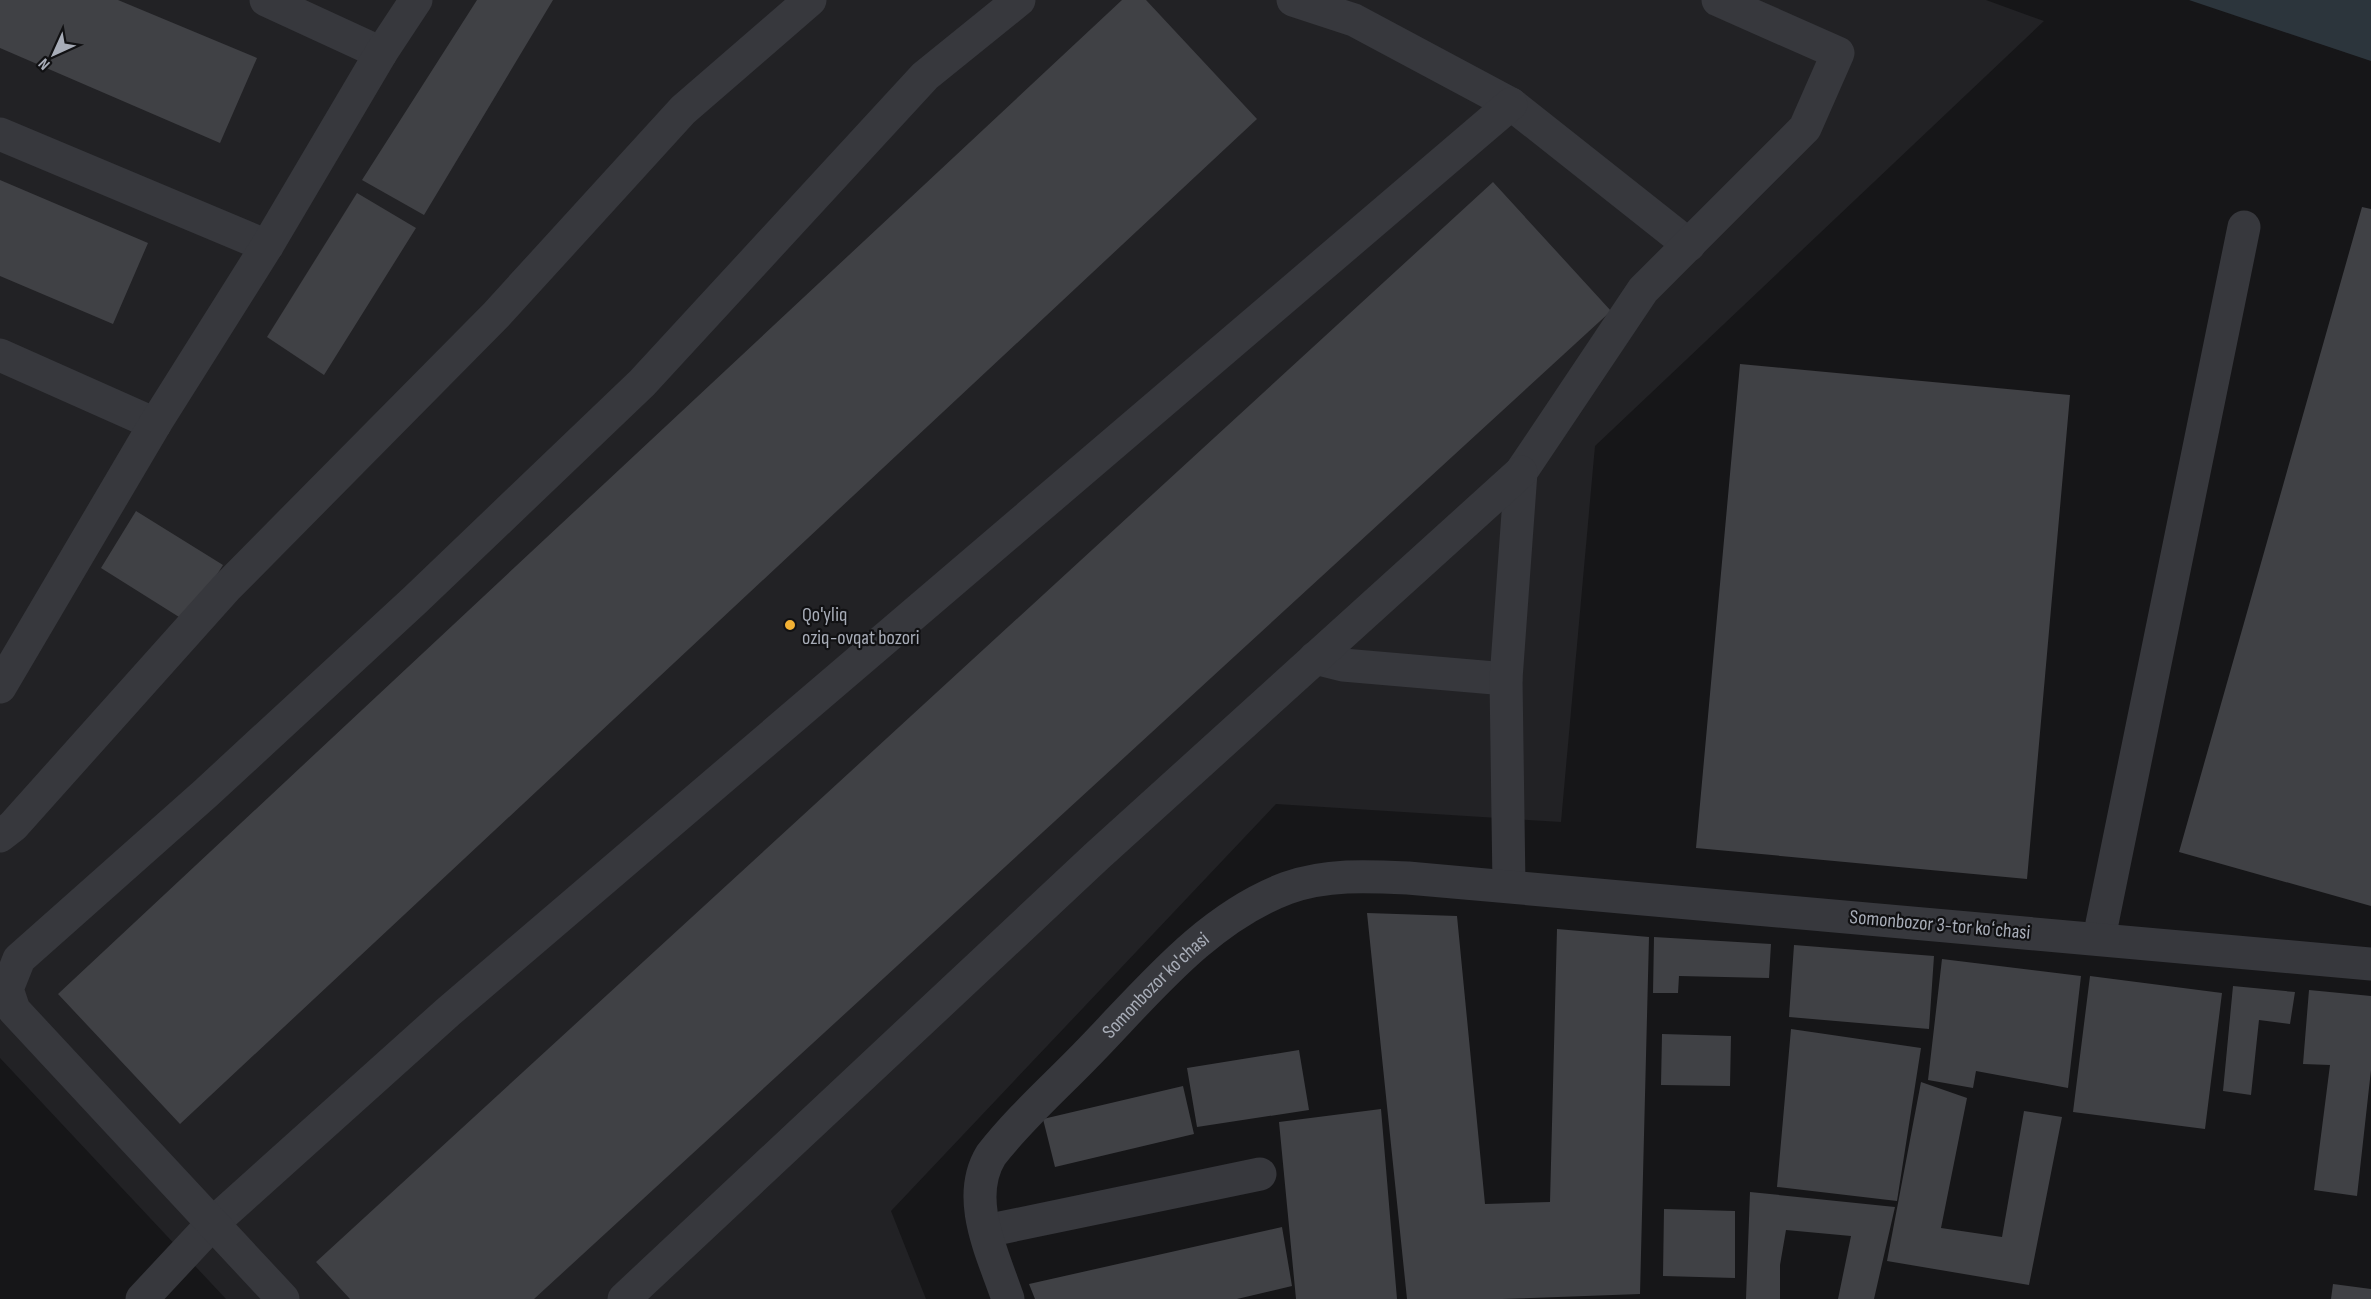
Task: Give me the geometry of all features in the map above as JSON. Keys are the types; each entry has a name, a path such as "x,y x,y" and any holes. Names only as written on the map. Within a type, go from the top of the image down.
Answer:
{"street":[{"path":"266,0 381,53"},
{"path":"0,687 155,424 267,246 381,53 416,0"},
{"path":"0,836 13,826 226,588 496,315 683,110 810,0"},
{"path":"283,1299 14,1010 7,989 19,959 258,745 415,600 642,383 925,76 1019,0"},
{"path":"1293,0 1354,20 1511,104 1689,245"},
{"path":"624,1299 1097,855 1521,472 1643,290 1805,128 1838,53 1718,0"},
{"path":"141,1299 212,1224 448,1012 1511,104"},
{"path":"0,134 267,246"},
{"path":"2099,938 2244,227"},
{"path":"0,355 155,424"},
{"path":"1509,886 1506,680 1521,472"},
{"path":"1315,658 1343,665 1506,680"},
{"name":"Somonbozor ko'chasi","path":"1008,1299 986,1231 980,1204 983,1170 991,1155 1164,975 1211,931 1229,918 1286,888 1330,878 1398,877 1509,886"},
{"name":"Somonbozor 3-tor koʻchasi","path":"1509,886 2371,964"},
{"path":"986,1231 1260,1174"}],"shaded area":[{"name":"Qo'yliq oziq-ovqat bozori","path":"0,0 1986,0 2044,21 1595,446 1561,822 1276,804 891,1211 926,1299 226,1299 0,1058"},
{"path":"2189,0 2371,0 2371,61"}],"building":[{"path":"0,0 118,0 257,58 220,143 0,48"},
{"path":"477,0 553,0 424,215 362,180"},
{"path":"1122,0 1146,0 1257,119 180,1124 58,994"},
{"path":"0,180 148,243 113,324 0,276"},
{"path":"1493,182 1611,311 534,1299 350,1299 316,1262"},
{"path":"357,193 416,228 324,375 267,337"},
{"path":"2362,207 2371,209 2371,906 2179,852"},
{"path":"1740,364 2070,395 2027,879 1696,848"},
{"path":"136,511 223,565 187,622 101,568"},
{"path":"1367,913 1457,916 1485,1204 1550,1202 1557,929 1649,937 1640,1294 1502,1299 1407,1299"},
{"path":"1654,937 1771,944 1769,978 1679,976 1678,993 1653,993"},
{"path":"1794,945 1934,956 1929,1029 1789,1017"},
{"path":"1942,959 2081,976 2068,1088 1976,1071 1973,1088 1928,1080"},
{"path":"2090,976 2222,993 2205,1129 2073,1112"},
{"path":"2233,986 2295,992 2290,1024 2259,1020 2251,1095 2223,1091"},
{"path":"2309,990 2371,996 2371,1070 2357,1196 2314,1190 2330,1065 2303,1064"},
{"path":"1791,1029 1921,1048 1897,1201 1777,1187"},
{"path":"1662,1034 1731,1036 1730,1086 1661,1085"},
{"path":"1299,1050 1309,1110 1197,1127 1187,1068"},
{"path":"1921,1082 1967,1098 1941,1228 2002,1237 2024,1111 2062,1117 2029,1285 1887,1261"},
{"path":"1183,1086 1194,1134 1055,1167 1043,1119"},
{"path":"1381,1109 1397,1299 1296,1299 1279,1122"},
{"path":"1750,1192 1895,1207 1874,1299 1838,1299 1851,1236 1786,1230 1780,1265 1780,1299 1746,1299"},
{"path":"1664,1209 1735,1211 1735,1278 1663,1276"},
{"path":"1282,1227 1292,1286 1237,1299 1035,1299 1029,1284"},
{"path":"2333,1284 2371,1289 2371,1299 2331,1299"}],"place":[{"name":"Qo'yliq oziq-ovqat bozori","path":"790,625"}]}
